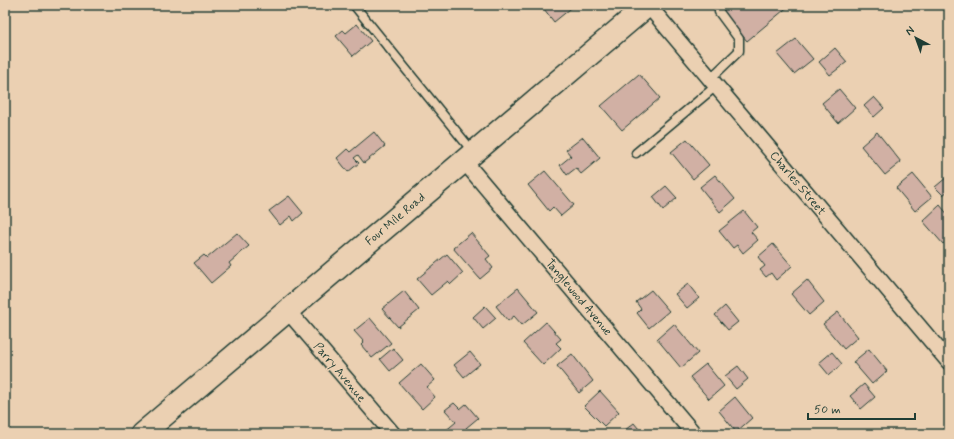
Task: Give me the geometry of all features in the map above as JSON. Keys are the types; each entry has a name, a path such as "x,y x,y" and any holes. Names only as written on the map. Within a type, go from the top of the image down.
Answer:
{"main road":[{"name":"Four Mile Road","path":"142,434 648,5"}],"street":[{"name":"Charles Street","path":"648,5 949,362"},
{"name":"Tanglewood Avenue","path":"469,157 694,434"},
{"name":"Parry Avenue","path":"287,310 392,434"}],"lane":[{"path":"354,5 469,157"},
{"path":"636,153 713,83 740,51 739,39 719,12 719,5"}],"building":[{"path":"541,5 575,5 554,22"},
{"path":"729,5 790,5 747,41 722,11"},
{"path":"357,24 371,41 353,56 336,36 343,30 346,33"},
{"path":"796,39 813,59 794,74 777,54"},
{"path":"835,48 847,62 830,75 819,62"},
{"path":"639,74 660,98 622,130 601,106"},
{"path":"839,89 855,108 838,123 822,103"},
{"path":"874,97 884,108 874,117 864,106"},
{"path":"374,132 385,146 364,163 358,155 354,158 359,163 348,172 337,158 347,149 350,152"},
{"path":"877,132 901,162 885,175 861,146"},
{"path":"583,137 600,158 581,174 576,168 567,175 560,165 571,156 566,150"},
{"path":"687,139 709,165 693,179 671,152"},
{"path":"545,171 574,205 561,216 553,207 549,211 528,185"},
{"path":"913,174 932,197 915,211 896,188"},
{"path":"715,175 735,199 720,212 700,187"},
{"path":"947,177 949,179 949,190 943,195 935,187"},
{"path":"666,186 677,198 663,210 653,197"},
{"path":"289,196 303,213 294,221 291,216 280,225 269,211"},
{"path":"940,205 949,216 949,239 943,244 923,221"},
{"path":"744,211 757,227 751,232 758,240 743,253 737,245 733,248 719,231"},
{"path":"237,233 249,246 229,263 231,266 211,283 194,263 204,255 207,258"},
{"path":"471,233 490,256 486,259 493,268 480,279 453,248"},
{"path":"773,244 792,266 776,280 771,273 766,277 760,270 765,266 758,257"},
{"path":"447,254 463,273 451,284 448,281 431,295 417,279"},
{"path":"807,280 824,302 809,315 791,294"},
{"path":"688,284 699,298 687,308 675,294"},
{"path":"518,288 538,312 522,325 514,316 508,321 496,306"},
{"path":"651,290 669,311 649,328 637,313 641,309 636,302"},
{"path":"404,291 419,310 398,327 382,309"},
{"path":"485,306 496,318 483,329 473,317"},
{"path":"725,306 738,322 728,330 715,315"},
{"path":"838,312 858,337 844,349 823,324"},
{"path":"370,318 391,343 372,358 361,345 364,342 354,331"},
{"path":"546,322 561,339 556,343 561,348 543,365 523,343"},
{"path":"674,324 698,353 681,368 657,339"},
{"path":"393,348 403,360 390,371 380,359"},
{"path":"869,349 887,371 872,384 853,362"},
{"path":"470,352 480,364 464,377 454,365"},
{"path":"832,352 842,364 829,375 819,363"},
{"path":"572,354 593,381 579,393 557,366"},
{"path":"421,364 435,380 427,387 435,397 422,409 399,383"},
{"path":"706,364 724,386 709,399 690,377"},
{"path":"738,366 748,379 736,389 725,376"},
{"path":"864,384 875,397 861,409 850,396"},
{"path":"600,391 619,412 604,426 584,406"},
{"path":"735,397 752,418 736,432 719,411"},
{"path":"454,403 460,409 466,404 478,418 466,428 471,434 445,434 444,432 456,422 445,410"},
{"path":"634,423 643,434 620,434"}]}
